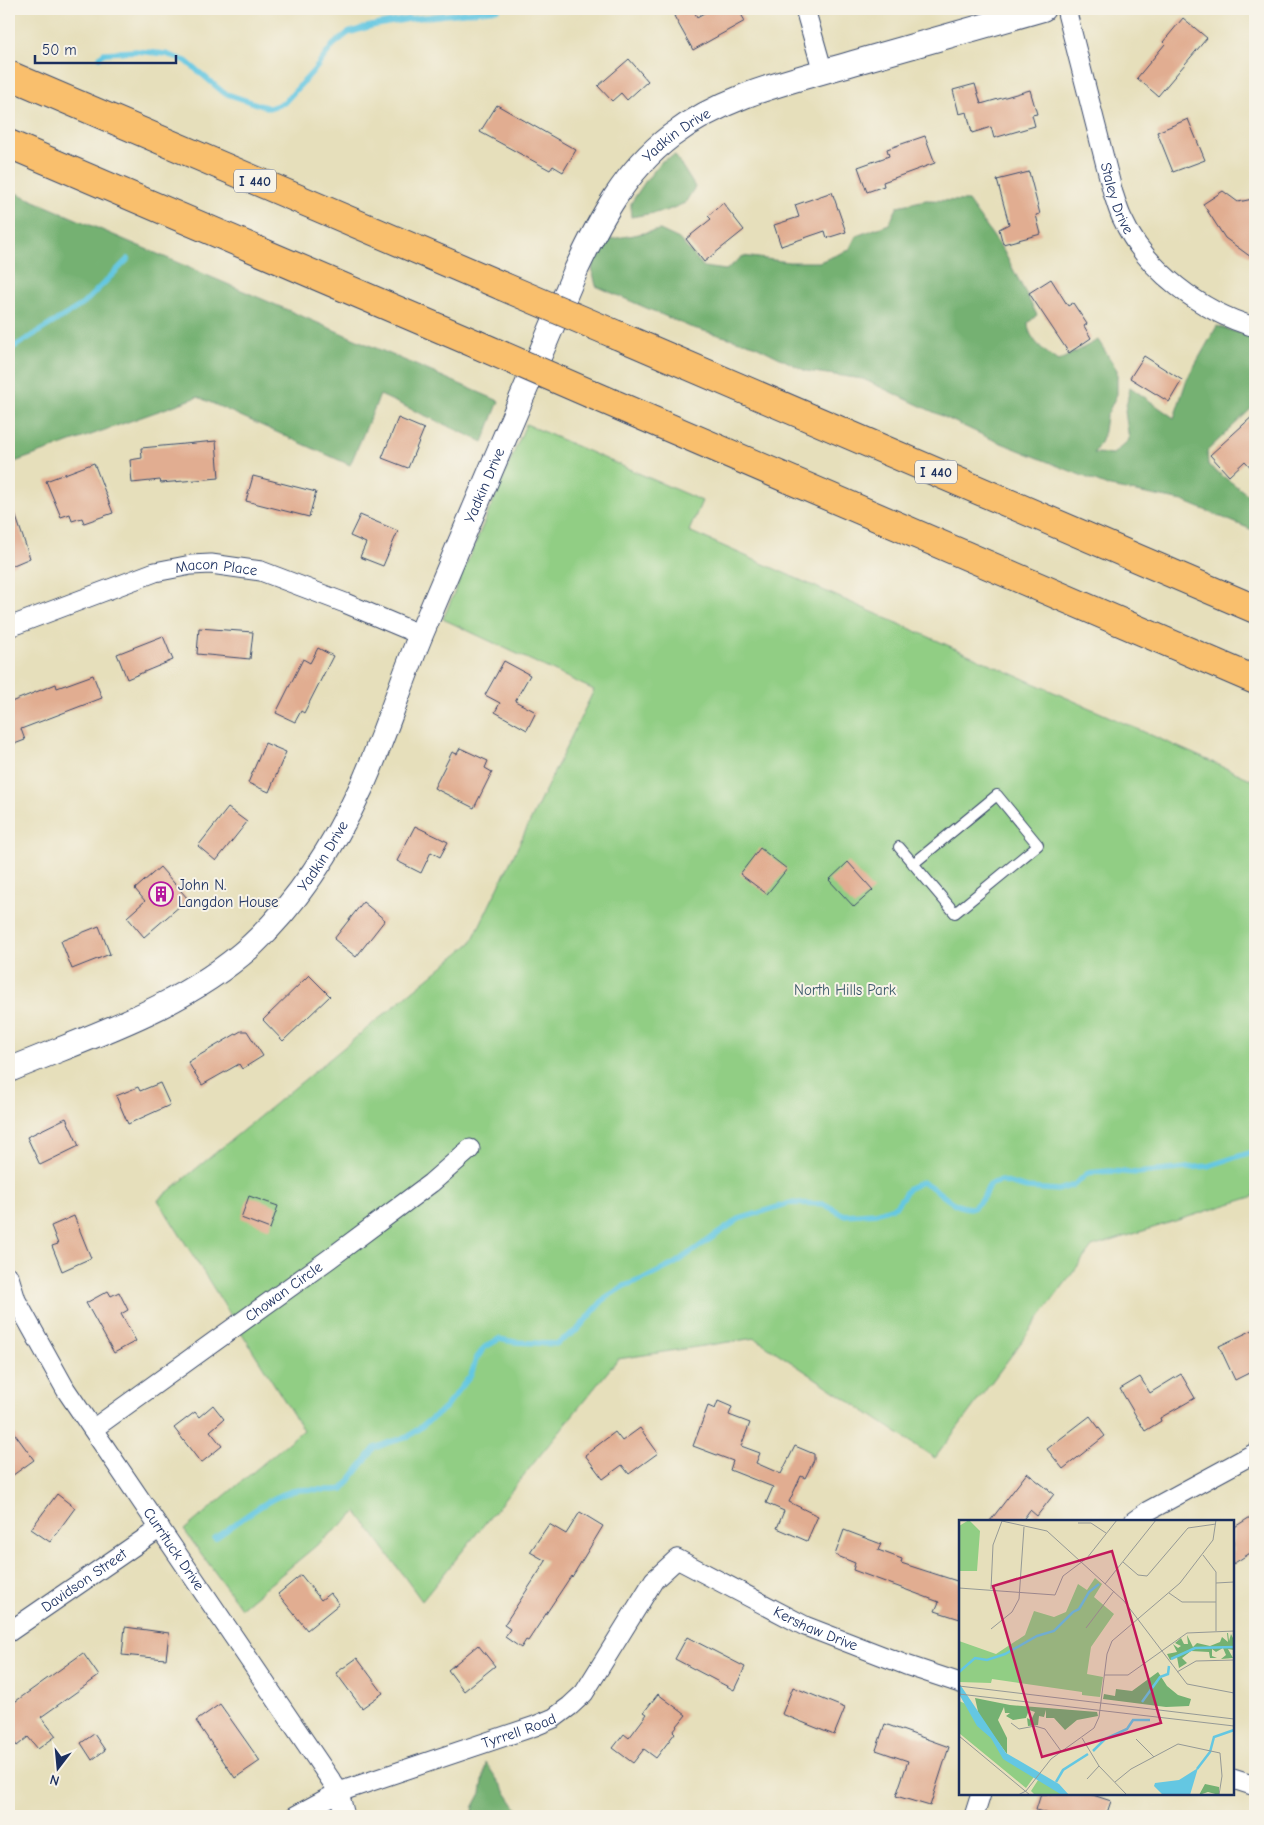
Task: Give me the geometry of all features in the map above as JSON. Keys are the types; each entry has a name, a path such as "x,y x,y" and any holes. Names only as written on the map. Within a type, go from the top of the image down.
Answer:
{"highway":[{"name":"I 440","path":"9,75 1255,609"},
{"path":"9,144 1255,680"}],"street":[{"path":"805,9 823,72"},
{"name":"Yadkin Drive","path":"9,1070 161,1007 224,968 269,928 304,886 341,827 364,781 421,635 595,229 613,198 637,168 671,136 729,101 759,89 1043,9"},
{"name":"Staley Drive","path":"1066,9 1113,192 1122,219 1156,268 1178,288 1202,304 1255,327"},
{"name":"Macon Place","path":"9,627 155,572 191,565 211,564 261,571 421,635"},
{"name":"Chowan Circle","path":"93,1429 337,1253 431,1183 470,1149"},
{"name":"Currituck Drive","path":"9,1278 16,1300 66,1390 339,1792 345,1816"},
{"path":"1135,1520 1148,1511 1255,1453"},
{"name":"Davidson Street","path":"9,1632 160,1528"},
{"name":"Tyrrell Road","path":"294,1816 339,1792 513,1734 559,1714 584,1693 654,1580 677,1559"},
{"name":"Kershaw Drive","path":"677,1559 805,1626 906,1665 959,1683"},
{"path":"1234,1779 1255,1786"},
{"path":"974,1816 981,1795"}],"lane":[{"path":"899,846 913,864 955,913 1038,844 997,795 913,864"}],"green space":[{"path":"675,155 695,187 685,203 666,211 631,217 631,203 645,182 662,161"},
{"path":"9,190 499,401 483,442 380,395 350,465 198,397 9,464"},
{"path":"926,200 968,201 1003,250 1037,315 1028,323 1029,329 1034,340 1048,354 1058,361 1098,340 1117,370 1117,394 1106,417 1103,437 1094,453 1113,454 1129,440 1125,411 1130,387 1174,418 1187,379 1217,326 1255,338 1255,405 1207,451 1208,465 1255,500 1255,531 1183,501 1110,487 989,438 863,379 806,371 754,345 690,327 596,286 592,268 601,241 660,230 679,239 704,267 726,270 743,256 789,262 819,262 849,250 856,236 889,224 898,206"},
{"name":"North Hills Park","path":"526,424 702,501 689,531 1255,781 1255,1196 1092,1247 935,1458 755,1338 618,1359 422,1601 357,1512 241,1608 184,1530 303,1430 158,1200 471,943 594,690 443,619"},
{"path":"486,1763 522,1816 472,1816 474,1806 481,1793"}],"building":[{"path":"686,9 693,9 697,17 711,9 738,9 745,21 693,50 674,16"},
{"path":"1183,18 1207,38 1158,96 1137,78 1165,44 1163,42"},
{"path":"629,59 648,81 627,100 621,93 612,101 598,86"},
{"path":"975,84 981,104 1030,90 1037,114 1032,115 1035,126 994,138 991,127 972,133 967,112 959,114 953,90"},
{"path":"497,105 576,150 563,172 553,166 550,170 480,132"},
{"path":"1188,119 1205,160 1173,172 1157,132"},
{"path":"925,136 935,163 883,182 884,186 867,192 858,167 889,156 887,149"},
{"path":"1029,172 1040,214 1036,215 1041,234 1003,244 999,229 1009,224 997,180"},
{"path":"1223,191 1238,202 1253,199 1255,213 1255,260 1225,238 1203,204"},
{"path":"832,192 846,232 827,238 825,231 781,246 774,225 799,217 795,205"},
{"path":"723,203 744,230 704,262 686,239 711,219 708,216"},
{"path":"1051,279 1068,306 1073,303 1087,324 1084,326 1091,338 1069,353 1029,293"},
{"path":"1144,356 1182,380 1169,402 1130,378"},
{"path":"1255,414 1255,472 1245,461 1229,476 1210,455"},
{"path":"398,418 424,429 408,468 382,458"},
{"path":"216,441 219,478 161,483 160,480 132,483 130,460 142,458 141,448"},
{"path":"94,463 113,513 84,523 82,518 72,521 70,514 61,517 46,481"},
{"path":"253,476 316,492 309,517 246,501"},
{"path":"11,502 30,558 9,567 9,503"},
{"path":"360,515 398,531 383,566 360,557 366,543 350,536"},
{"path":"199,628 253,632 250,659 197,654"},
{"path":"163,636 173,660 127,679 117,654"},
{"path":"318,648 333,656 304,713 301,711 295,722 276,713 303,659 310,663"},
{"path":"504,661 530,675 515,701 536,712 527,730 495,712 500,703 485,695"},
{"path":"93,675 102,698 21,729 25,740 9,746 9,700 11,702 56,684 57,688"},
{"path":"265,743 286,752 269,792 248,783"},
{"path":"460,748 488,761 485,768 492,772 474,808 434,788 452,752 457,754"},
{"path":"228,808 247,822 216,861 198,846"},
{"path":"415,826 448,842 440,857 431,852 421,873 397,861"},
{"path":"760,848 787,869 767,894 740,874"},
{"path":"848,862 873,890 854,907 829,880"},
{"name":"John N. Langdon House","path":"160,867 188,899 144,937 127,917 145,901 135,889"},
{"path":"363,902 385,920 356,957 334,939"},
{"path":"99,926 110,954 72,969 61,941"},
{"path":"309,975 330,996 283,1041 263,1020"},
{"path":"241,1031 247,1031 263,1056 242,1069 239,1064 202,1085 188,1062"},
{"path":"160,1083 170,1105 128,1124 116,1096 138,1087 140,1091"},
{"path":"66,1118 79,1146 40,1165 27,1137"},
{"path":"249,1196 278,1206 270,1229 241,1218"},
{"path":"74,1216 91,1258 62,1271 52,1246 58,1244 51,1226"},
{"path":"108,1291 111,1296 119,1292 128,1310 121,1314 136,1341 114,1353 86,1303"},
{"path":"1255,1329 1255,1370 1235,1380 1219,1346"},
{"path":"1181,1374 1195,1398 1160,1418 1161,1421 1145,1431 1120,1389 1140,1377 1150,1393"},
{"path":"718,1401 732,1407 729,1415 750,1423 741,1446 760,1453 756,1463 781,1474 795,1446 814,1454 814,1460 805,1478 801,1476 789,1502 818,1516 807,1541 777,1528 784,1511 766,1503 773,1487 730,1470 733,1461 693,1446 708,1406 715,1409"},
{"path":"213,1405 224,1419 210,1431 222,1446 201,1463 174,1428 195,1412 199,1417"},
{"path":"1090,1416 1105,1436 1063,1469 1047,1449"},
{"path":"9,1426 34,1460 9,1478"},
{"path":"640,1428 658,1453 629,1474 622,1465 603,1479 585,1455 615,1432 622,1441"},
{"path":"1027,1473 1054,1494 1037,1516 1030,1510 1023,1520 991,1520"},
{"path":"57,1494 75,1508 50,1542 31,1529"},
{"path":"580,1512 603,1526 572,1577 528,1641 526,1640 521,1648 505,1637 510,1629 504,1625 546,1561 530,1552 549,1524 566,1534"},
{"path":"1255,1514 1255,1550 1234,1563 1234,1527"},
{"path":"844,1530 881,1544 878,1550 902,1559 901,1563 959,1582 959,1619 935,1611 939,1602 853,1570 855,1563 835,1555"},
{"path":"301,1575 321,1600 330,1593 339,1604 307,1630 278,1594"},
{"path":"125,1627 169,1633 166,1659 122,1655"},
{"path":"687,1637 745,1667 734,1690 675,1659"},
{"path":"478,1645 495,1666 464,1691 448,1670"},
{"path":"83,1653 99,1676 41,1717 56,1736 38,1749 28,1737 17,1746 9,1735 9,1706"},
{"path":"357,1658 383,1693 362,1708 336,1673"},
{"path":"793,1687 845,1708 834,1735 782,1714"},
{"path":"658,1694 686,1715 673,1731 675,1733 656,1758 644,1749 633,1763 613,1748 624,1734 629,1738 647,1714 644,1712"},
{"path":"220,1704 260,1761 235,1778 196,1721"},
{"path":"885,1724 949,1747 930,1806 896,1796 908,1761 876,1750"},
{"path":"94,1734 105,1750 92,1760 81,1743"},
{"path":"1041,1795 1093,1795 1111,1801 1106,1816 1056,1816 1036,1810"}],"waterway":[{"path":"100,57 104,53 136,51 166,54 186,61 224,93 269,108 284,103 316,68 333,45 348,33 371,26 409,19 498,9"},
{"path":"9,350 83,304 128,259"},
{"path":"215,1538 277,1497 298,1490 343,1489 375,1448 408,1437 445,1408 471,1375 476,1359 485,1347 499,1339 515,1342 556,1344 577,1330 605,1298 624,1286 674,1264 739,1219 790,1203 824,1204 844,1215 876,1213 896,1206 909,1188 922,1182 952,1202 973,1208 983,1198 990,1184 1001,1181 1027,1188 1058,1190 1074,1185 1088,1173 1109,1171 1137,1173 1208,1166 1255,1151"}],"place":[{"name":"John N. Langdon House","path":"161,894"}]}
